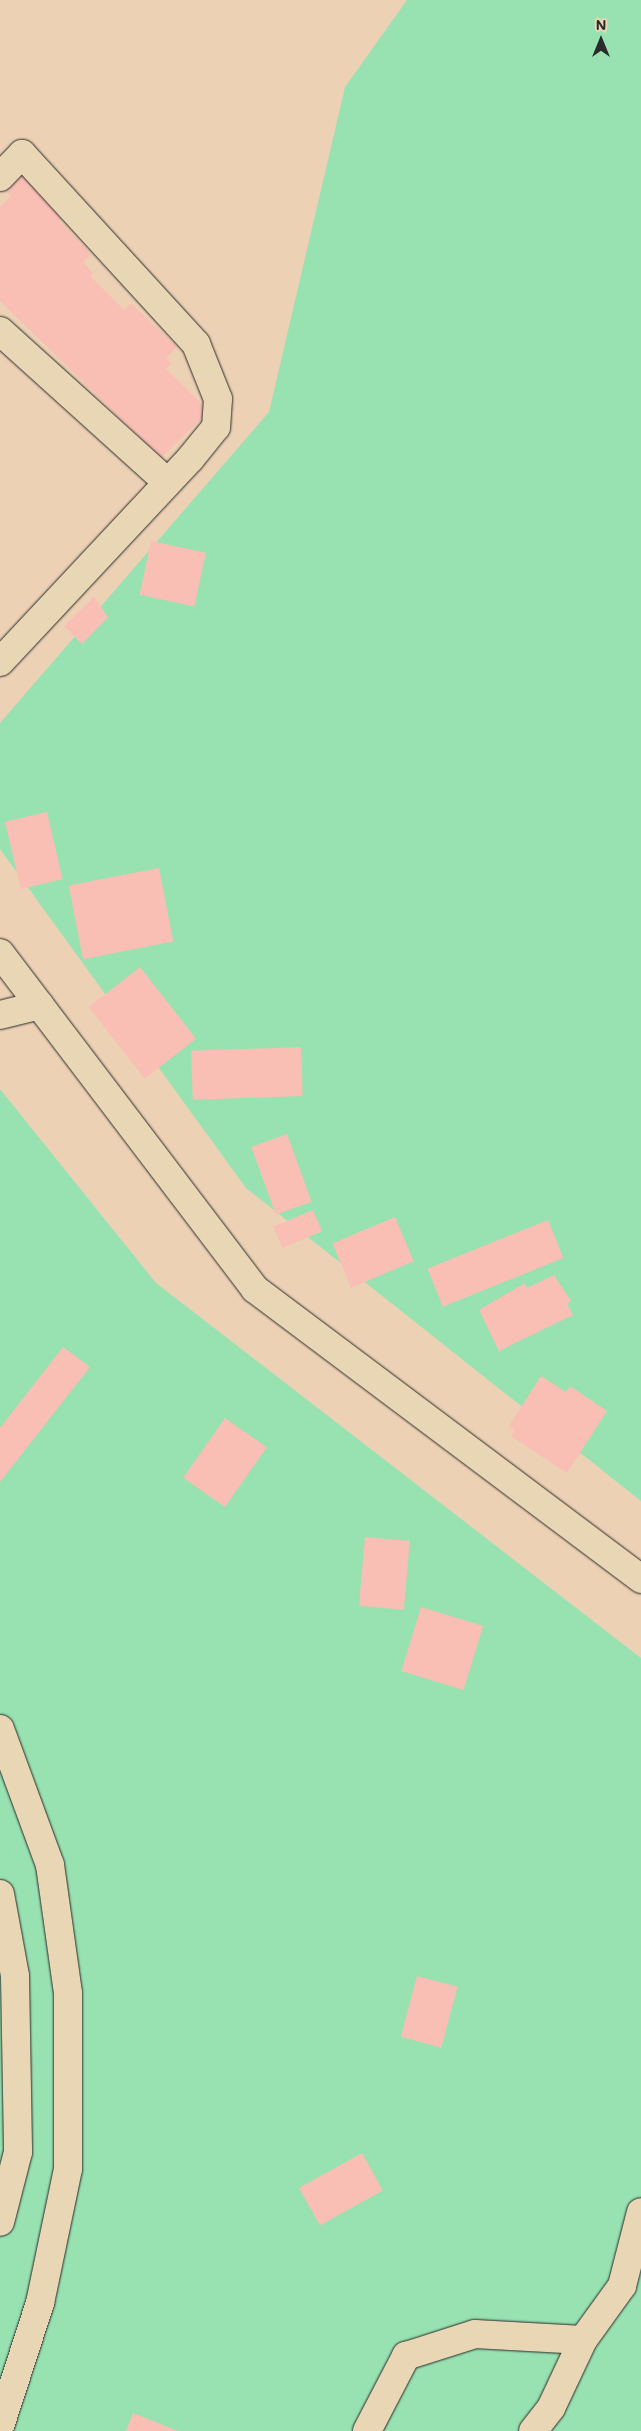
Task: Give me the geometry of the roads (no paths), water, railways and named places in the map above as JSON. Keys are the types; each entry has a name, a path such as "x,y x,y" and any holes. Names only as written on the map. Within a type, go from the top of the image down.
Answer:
{"street":[{"path":"0,177 22,154 196,344 218,399 216,427 0,662"},
{"path":"0,331 167,482"},
{"path":"0,953 255,1289 641,1579"},
{"path":"0,1015 40,1005"},
{"path":"0,1729 50,1865 68,1992 68,2169 40,2303 0,2426"},
{"path":"0,1894 14,1976 18,2152 0,2222"},
{"path":"533,2431 550,2408 583,2340 622,2286 641,2212"},
{"path":"367,2431 406,2356 476,2334 583,2340"}]}
